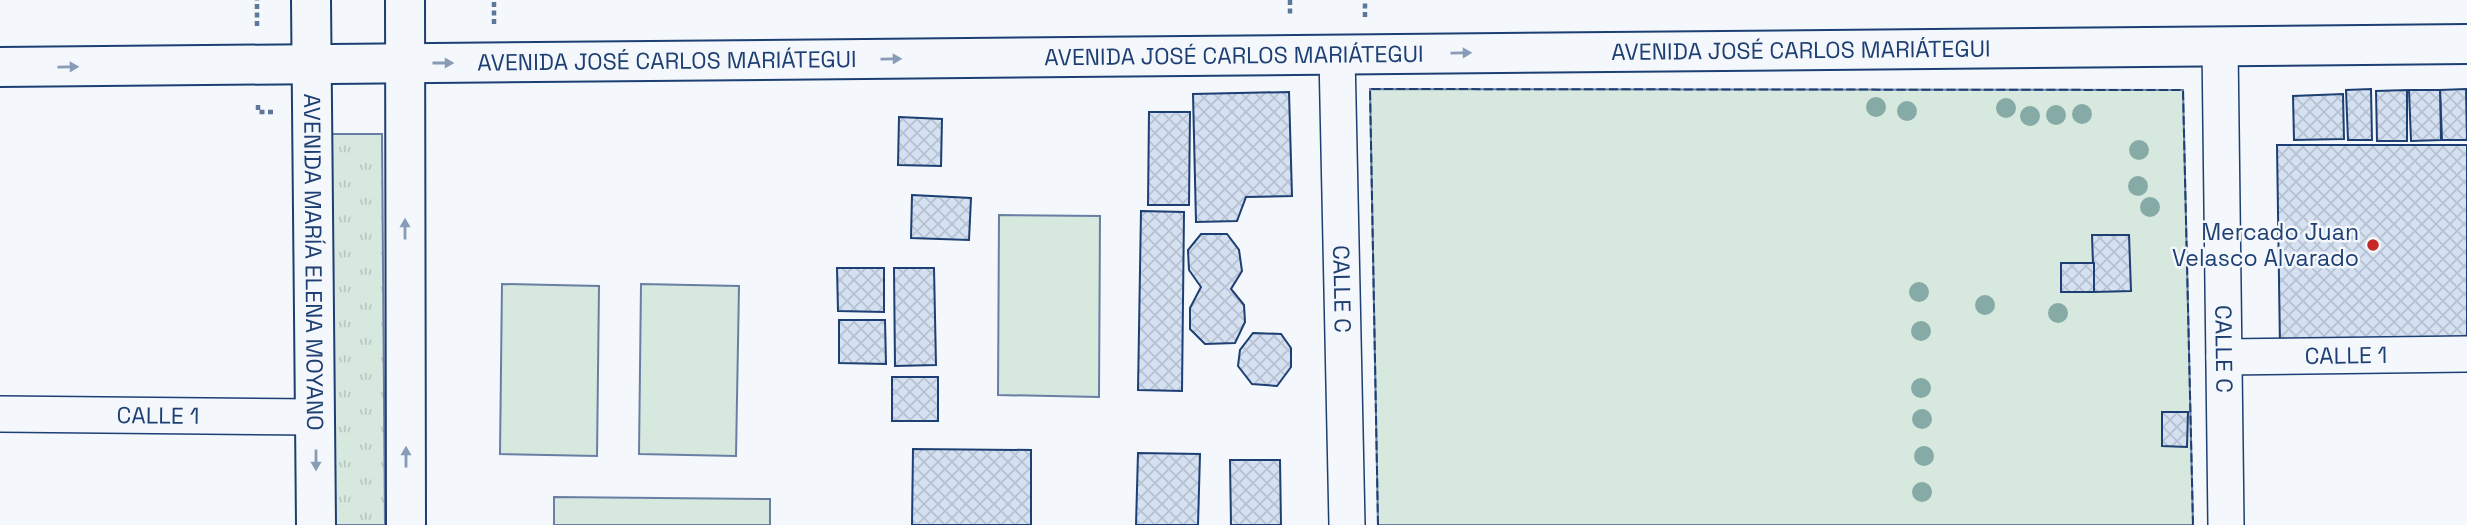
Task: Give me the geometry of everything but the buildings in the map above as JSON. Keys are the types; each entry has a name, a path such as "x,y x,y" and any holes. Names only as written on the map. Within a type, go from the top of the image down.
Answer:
{"street":[{"name":"AVENIDA MARÍA ELENA MOYANO","path":"311,0 316,525"},
{"path":"405,0 406,525"},
{"name":"AVENIDA JOSÉ CARLOS MARIÁTEGUI","path":"0,67 2467,44"},
{"name":"CALLE C","path":"2220,46 2226,525"},
{"name":"CALLE C","path":"1336,55 1347,525"},
{"name":"CALLE 1","path":"2224,358 2467,354"},
{"name":"CALLE 1","path":"0,414 315,417"}],"green space":[{"path":"1370,89 2183,90 2193,525 1378,525"},
{"path":"329,134 382,134 385,525 333,525"},
{"path":"999,215 1100,216 1099,397 998,395"},
{"path":"502,284 599,286 597,456 500,454"},
{"path":"641,284 739,286 736,456 639,454"},
{"path":"554,497 770,499 770,525 554,525"}],"fence":[{"path":"1378,525 1370,89 2183,90 2193,525"}],"place":[{"name":"Mercado Juan Velasco Alvarado","path":"2373,245"}]}
